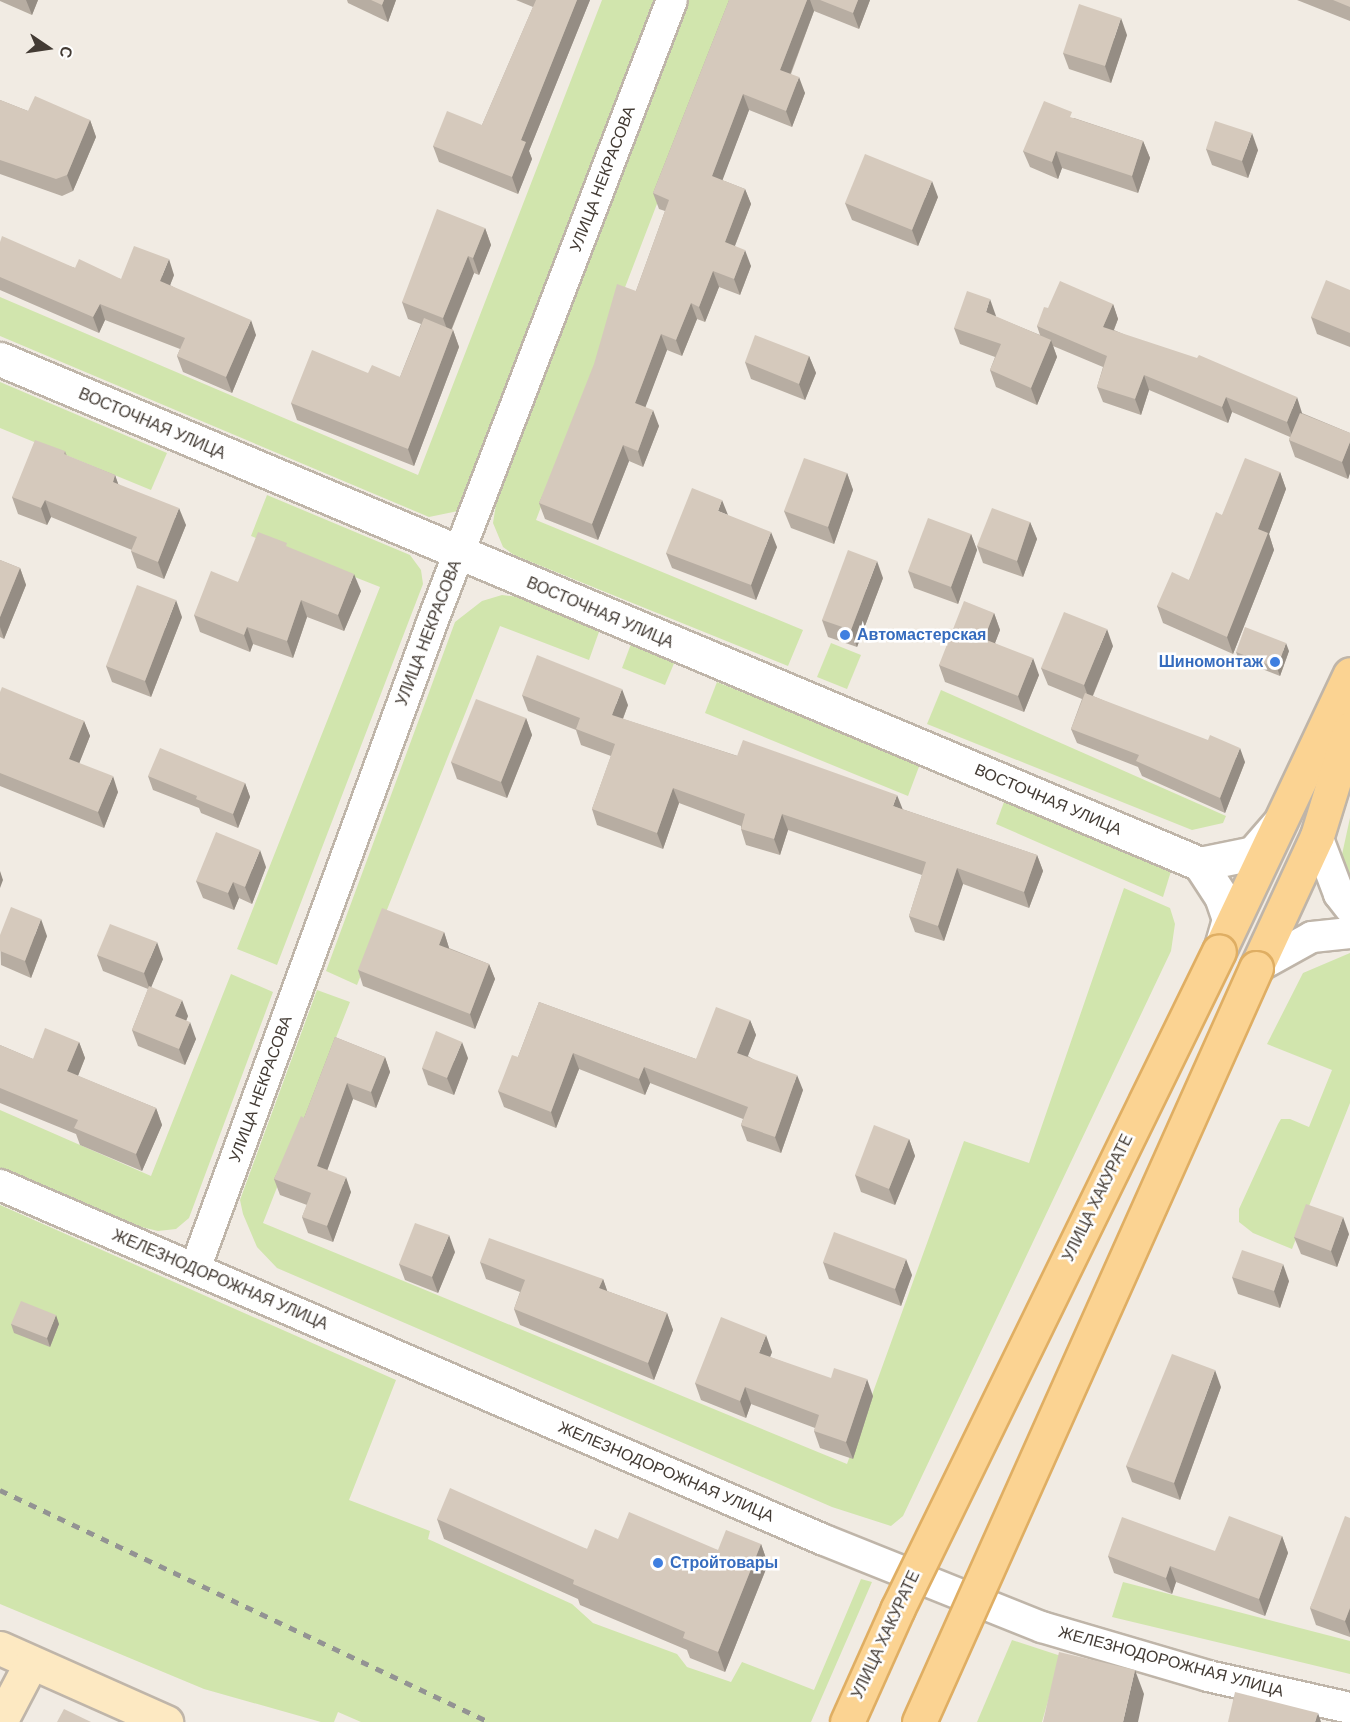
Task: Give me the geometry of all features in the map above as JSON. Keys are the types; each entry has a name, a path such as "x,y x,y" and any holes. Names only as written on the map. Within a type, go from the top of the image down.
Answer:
{"main road":[{"name":"УЛИЦА ХАКУРАТЕ","path":"847,1722 897,1610 1220,947 1350,674"},
{"path":"919,1722 1317,836 1350,729"},
{"path":"0,1648 31,1664 166,1722"},
{"path":"0,1722 31,1664"}],"street":[{"name":"УЛИЦА НЕКРАСОВА","path":"195,1269 459,554 672,0"},
{"name":"ВОСТОЧНАЯ УЛИЦА","path":"0,359 1200,864"},
{"path":"1220,947 1229,919 1221,896 1200,864 1253,854 1279,822"},
{"path":"1317,836 1339,894 1350,908"},
{"path":"1256,968 1312,937 1350,933"},
{"name":"ЖЕЛЕЗНОДОРОЖНАЯ УЛИЦА","path":"0,1185 824,1540 1042,1627 1208,1676 1350,1708"}],"green space":[{"path":"602,0 657,0 458,511 429,517 0,336 0,297 418,475"},
{"path":"689,0 735,0 536,520 803,630 788,666 514,555 503,547 493,523 496,504"},
{"path":"0,382 167,453 151,490 0,428"},
{"path":"267,495 410,555 421,570 423,584 277,965 237,949 380,587 251,536"},
{"path":"502,595 519,597 600,629 589,660 500,626 357,985 326,971 455,622 482,601"},
{"path":"831,643 861,655 847,689 817,677"},
{"path":"631,644 675,661 665,685 622,668"},
{"path":"717,682 920,764 908,796 705,713"},
{"path":"941,690 1226,816 1223,823 1192,830 927,724"},
{"path":"1004,802 1172,868 1163,897 996,824"},
{"path":"1350,818 1350,874 1348,878 1341,859"},
{"path":"1124,888 1170,908 1175,924 1171,951 903,1516 891,1526 832,1507 277,1268 257,1247 243,1214 240,1200 317,990 350,1002 263,1223 847,1464 964,1141 1029,1163"},
{"path":"1350,953 1350,1103 1292,1249 1253,1233 1239,1222 1239,1209 1281,1119 1290,1119 1309,1127 1332,1070 1267,1044 1303,973"},
{"path":"231,974 273,992 189,1218 176,1229 158,1231 129,1224 0,1170 0,1110 151,1176"},
{"path":"0,1205 396,1380 349,1500 430,1531 428,1539 572,1604 593,1623 677,1654 687,1667 731,1682 742,1662 814,1690 861,1579 872,1582 811,1722 361,1722 338,1712 334,1722 321,1722 204,1689 0,1604"},
{"path":"1123,1582 1350,1641 1350,1674 1112,1617"},
{"path":"1012,1640 1061,1656 1042,1722 977,1722"}],"building":[{"path":"371,0 384,0 382,5"},
{"path":"536,0 577,0 521,140 526,142 512,177 433,146 447,111 482,125"},
{"path":"729,0 807,0 780,70 799,77 786,111 743,94 712,176 745,189 725,242 745,250 734,279 713,271 699,307 691,303 676,340 661,334 635,403 653,410 638,451 623,445 592,524 539,503 594,364 617,284 636,291 669,200 653,193"},
{"path":"820,0 858,0 853,13"},
{"path":"1333,0 1350,0 1350,7"},
{"path":"1079,4 1121,18 1105,66 1063,53"},
{"path":"35,96 90,120 67,175 56,179 0,160 0,100 28,111"},
{"path":"1044,101 1072,112 1070,117 1143,141 1132,176 1056,151 1052,162 1023,151"},
{"path":"1215,121 1252,133 1242,161 1206,149"},
{"path":"865,154 932,181 912,230 845,203"},
{"path":"437,209 485,228 473,258 468,256 443,318 402,302"},
{"path":"2,236 75,268 79,259 121,279 134,246 169,259 160,281 251,320 226,377 177,356 185,338 100,304 93,317 0,277"},
{"path":"1326,280 1350,290 1350,333 1311,317"},
{"path":"1060,281 1113,304 1103,327 1197,358 1199,355 1297,397 1287,422 1226,397 1222,407 1144,375 1135,399 1097,387 1107,356 1037,326 1044,307 1048,308"},
{"path":"967,291 990,299 986,312 1051,340 1031,388 990,370 1001,344 954,328"},
{"path":"424,318 453,330 408,449 291,403 312,350 368,373 372,365 400,377"},
{"path":"755,335 809,356 799,384 745,362"},
{"path":"1300,413 1350,433 1350,442 1342,462 1289,440"},
{"path":"35,440 65,451 64,454 115,475 113,482 179,508 158,562 131,551 137,537 45,500 41,508 12,497"},
{"path":"804,458 847,473 828,527 784,511"},
{"path":"1245,458 1280,472 1258,529 1268,533 1227,637 1157,606 1172,572 1189,580 1216,512 1222,515"},
{"path":"692,488 722,500 718,511 771,532 751,585 666,553"},
{"path":"992,508 1030,522 1017,561 977,546"},
{"path":"928,518 971,534 951,587 908,571"},
{"path":"258,532 354,574 338,615 301,600 287,641 247,627 244,635 194,615 211,571 238,582"},
{"path":"848,550 877,561 851,630 822,620"},
{"path":"0,560 20,568 0,617"},
{"path":"137,585 176,600 145,681 106,666"},
{"path":"964,601 994,613 984,639 1033,658 1018,696 939,665"},
{"path":"1064,612 1107,629 1084,685 1041,668"},
{"path":"1245,627 1286,643 1277,668 1236,652"},
{"path":"537,655 622,689 612,715 737,756 743,740 897,795 893,806 1037,855 1024,892 957,868 938,926 909,916 926,862 782,814 774,839 741,829 745,814 673,788 657,833 592,809 615,744 576,729 580,718 522,695"},
{"path":"2,687 84,721 69,759 113,776 98,812 0,773 0,692"},
{"path":"1085,693 1208,740 1210,735 1240,748 1220,798 1136,761 1139,755 1071,729"},
{"path":"476,699 526,718 501,782 451,762"},
{"path":"160,748 245,783 233,814 148,776"},
{"path":"216,832 260,850 245,887 233,882 228,893 196,881"},
{"path":"11,907 41,919 25,961 0,951 0,935"},
{"path":"382,908 444,932 439,945 489,964 470,1014 358,970"},
{"path":"110,924 157,942 144,973 97,955"},
{"path":"149,986 182,1000 175,1016 190,1022 179,1049 132,1030"},
{"path":"539,1002 696,1059 716,1007 750,1020 737,1053 797,1075 775,1137 741,1125 748,1107 644,1067 639,1079 573,1053 551,1112 498,1091 512,1055 518,1057"},
{"path":"45,1028 79,1042 67,1071 156,1108 136,1154 74,1128 78,1120 0,1088 0,1045 33,1059"},
{"path":"436,1031 462,1042 447,1078 422,1068"},
{"path":"335,1037 385,1057 371,1092 347,1083 317,1166 346,1177 327,1226 302,1217 311,1193 274,1179 301,1116 304,1118"},
{"path":"874,1125 909,1139 889,1189 855,1175"},
{"path":"1306,1204 1343,1217 1331,1251 1294,1237"},
{"path":"415,1223 449,1235 432,1277 399,1264"},
{"path":"834,1232 906,1259 895,1289 823,1262"},
{"path":"489,1238 603,1279 599,1288 667,1313 648,1363 514,1309 525,1280 480,1262"},
{"path":"1242,1250 1283,1264 1274,1291 1232,1277"},
{"path":"21,1301 56,1315 47,1338 11,1324"},
{"path":"721,1317 766,1335 759,1353 831,1378 834,1368 867,1379 846,1442 814,1431 819,1415 745,1387 740,1401 695,1383"},
{"path":"1172,1354 1215,1370 1174,1483 1126,1466"},
{"path":"450,1488 587,1549 595,1529 618,1539 629,1512 718,1550 726,1530 761,1544 718,1652 683,1638 685,1632 573,1584 574,1580 437,1519"},
{"path":"1229,1516 1282,1536 1259,1599 1170,1566 1166,1578 1108,1556 1122,1517 1215,1551"},
{"path":"1345,1516 1350,1518 1350,1608 1345,1621 1310,1608"},
{"path":"1059,1652 1135,1670 1123,1722 1043,1722"},
{"path":"1235,1692 1318,1713 1315,1722 1228,1722"},
{"path":"64,1709 91,1722 57,1722"}],"railway":[{"path":"0,1490 489,1722"}],"place":[{"name":"Автомастерская","path":"845,635"},
{"name":"Шиномонтаж","path":"1275,662"},
{"name":"Стройтовары","path":"658,1563"}]}
